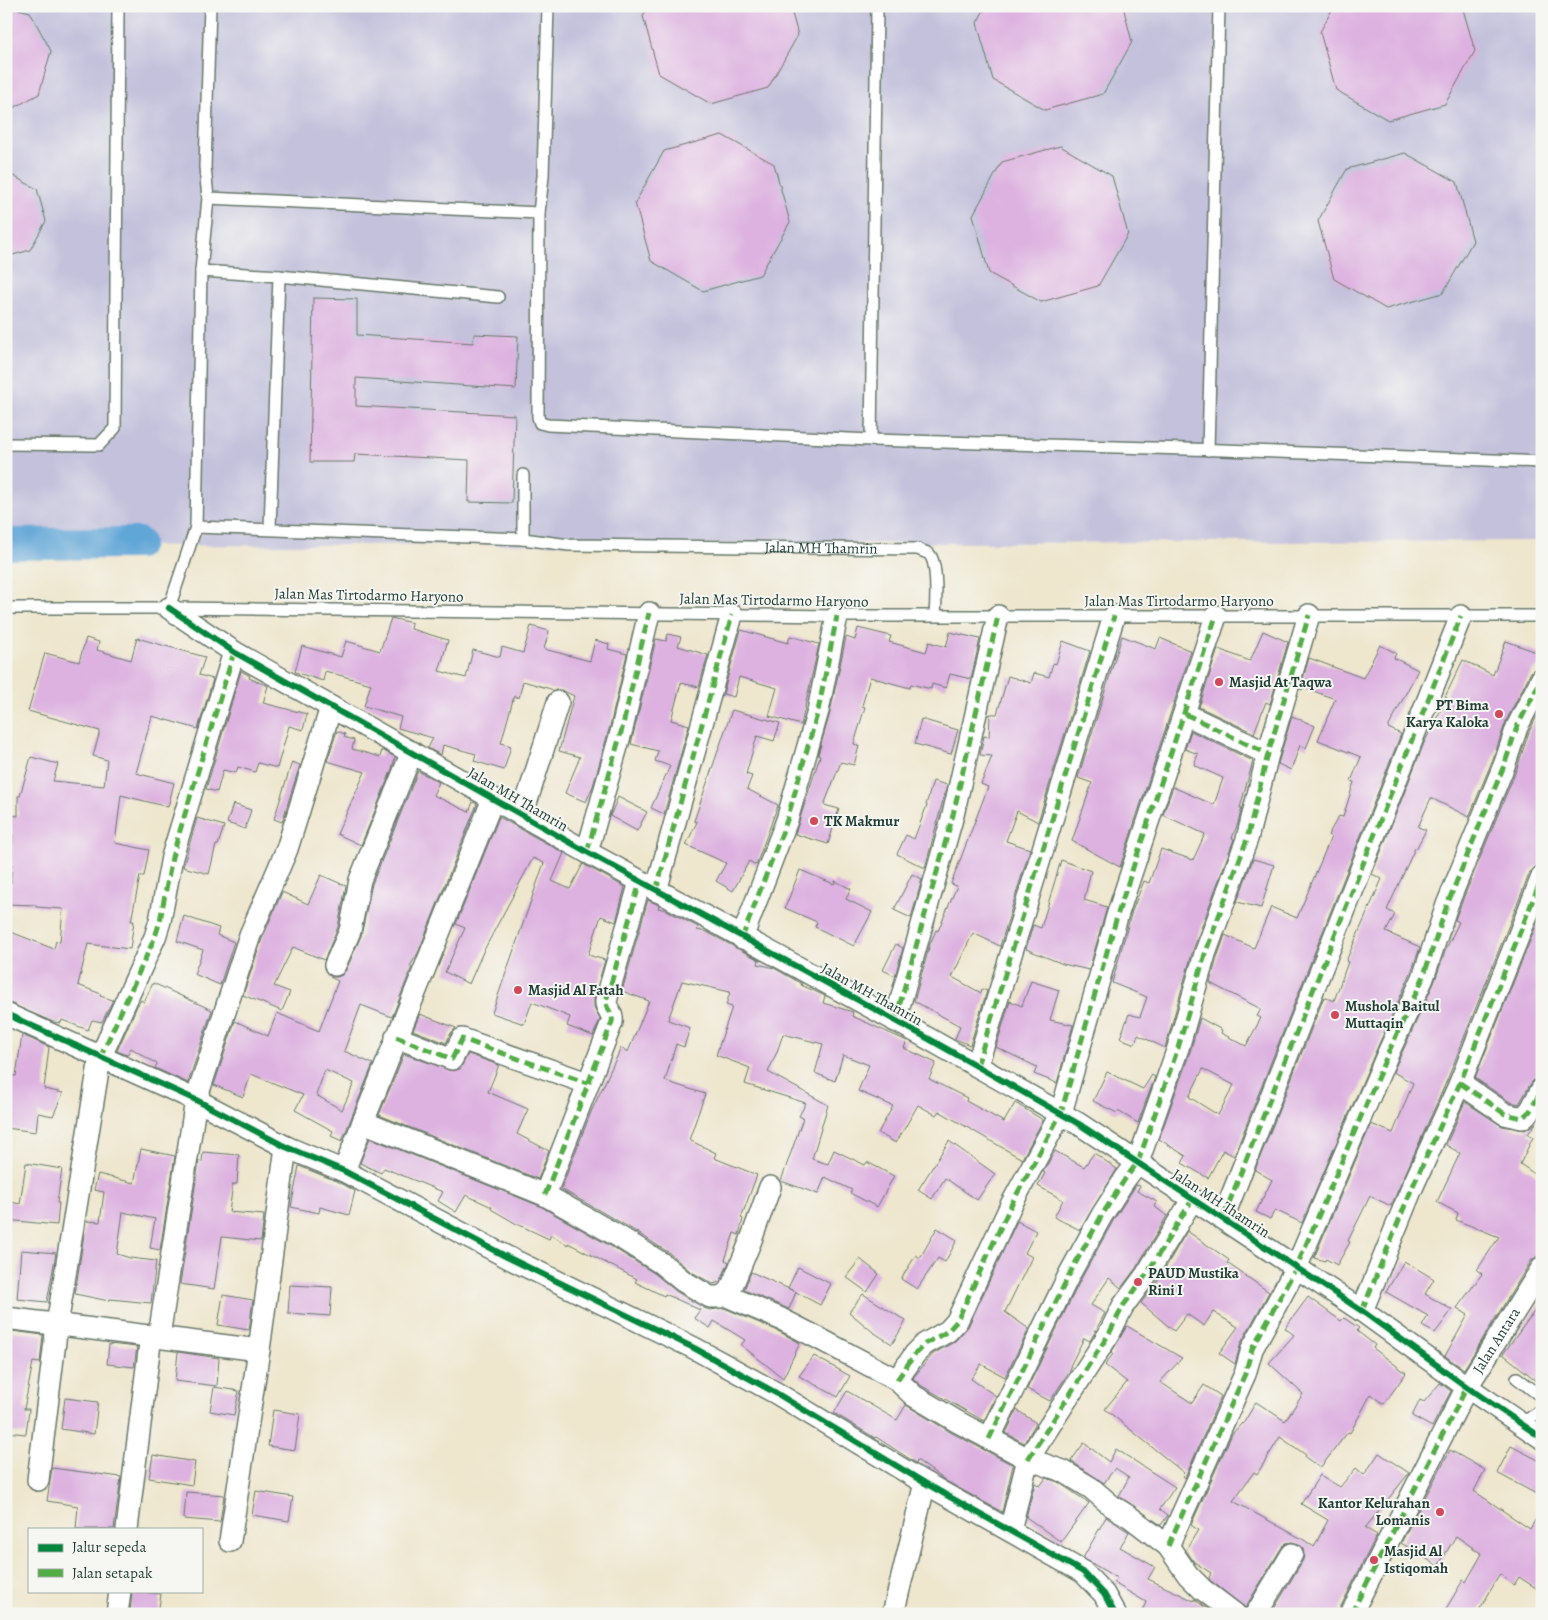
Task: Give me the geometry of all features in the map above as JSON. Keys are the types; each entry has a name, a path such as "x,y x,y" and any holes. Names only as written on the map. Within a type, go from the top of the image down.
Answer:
{"street":[{"name":"Jalan MH Thamrin","path":"169,608 234,652 492,799 1061,1114 1138,1162 1192,1200 1223,1218 1362,1311 1467,1387 1542,1438"},
{"path":"587,852 622,729 649,613"},
{"path":"545,1195 612,1022 613,1015 606,1005 606,1001 648,886 732,615"},
{"path":"989,1439 1070,1273 1102,1215 1138,1162 1178,1048 1205,954 1247,839 1268,754 1309,615"},
{"path":"742,938 787,820 818,710 837,616"},
{"path":"895,1021 953,815 998,616"},
{"path":"977,1066 1114,616"},
{"path":"897,1380 915,1354 925,1344 948,1331 957,1321 1012,1205 1061,1114 1118,913 1216,616"},
{"path":"1223,1218 1461,616"},
{"path":"38,1480 57,1325 100,1058 155,937 160,921 172,856 234,652"},
{"path":"1168,1546 1245,1374 1252,1349 1296,1268 1389,1051 1423,978 1447,905 1505,763 1517,728 1542,678"},
{"path":"522,816 558,702"},
{"path":"127,1528 155,1336 196,1100 250,934 287,849 331,707"},
{"path":"1185,714 1268,754"},
{"path":"335,965 350,931 360,880 412,752"},
{"path":"344,1171 492,799"},
{"path":"1362,1311 1412,1188 1460,1083 1542,876"},
{"path":"6,1014 196,1100 286,1147 344,1171 507,1257 694,1348 776,1393 925,1483 1084,1572 1104,1594 1115,1614"},
{"path":"396,1037 452,1059 462,1039 587,1084"},
{"path":"1460,1083 1505,1114 1522,1118 1530,1111 1542,1089"},
{"path":"362,1122 545,1195 654,1258 697,1290 710,1297 720,1297 730,1291 770,1187"},
{"path":"230,1541 259,1350 286,1147"},
{"path":"1010,1530 1028,1459 1109,1334 1123,1306 1146,1276 1192,1200"},
{"name":"Jalan Antara","path":"1351,1614 1467,1387 1542,1268"},
{"path":"725,1295 781,1319 897,1380 914,1396 989,1439 1028,1459 1063,1471 1084,1484 1168,1546 1188,1574 1202,1589 1234,1614"},
{"path":"6,1318 259,1350"},
{"path":"893,1614 925,1483"},
{"path":"1256,1614 1292,1554"},
{"path":"117,1614 120,1592"}],"lane":[{"path":"6,444 99,445 115,428 118,6"},
{"path":"169,608 196,527 201,272 208,198 206,167 210,6"},
{"path":"548,6 543,176 539,213 538,417 540,423 548,425 871,440 1542,462"},
{"path":"871,440 877,6"},
{"path":"1208,450 1219,6"},
{"path":"208,198 539,213"},
{"path":"201,272 279,276 498,297"},
{"path":"270,528 279,276"},
{"path":"522,475 523,539"},
{"name":"Jalan MH Thamrin","path":"196,527 270,528 523,539 569,545 918,550 929,553 933,560 936,596 935,615"},
{"name":"Jalan Mas Tirtodarmo Haryono","path":"6,608 169,608 837,616 1542,616"},
{"path":"1517,1378 1542,1397"},
{"path":"1522,1423 1542,1410"}],"shaded area":[{"path":"6,6 1542,6 1542,541 6,546"}],"building":[{"path":"6,6 30,12 51,51 39,94 6,112"},
{"path":"648,6 790,6 798,35 768,88 711,104 659,74 643,16"},
{"path":"986,6 1123,6 1132,42 1103,94 1045,110 993,80 977,23"},
{"path":"1334,6 1462,6 1475,51 1445,104 1388,120 1336,90 1320,32"},
{"path":"722,135 774,164 790,222 760,275 703,291 651,261 635,203 664,151"},
{"path":"1060,146 1112,176 1128,234 1098,286 1041,302 989,273 973,215 1002,162"},
{"path":"1405,153 1457,182 1473,241 1443,293 1386,309 1334,279 1318,221 1347,169"},
{"path":"6,172 37,189 46,221 30,250 6,257"},
{"path":"313,298 357,299 357,335 473,343 474,334 518,336 516,389 356,378 356,406 515,415 512,503 468,502 469,460 355,454 354,462 310,462"},
{"path":"391,618 412,623 411,629 448,640 439,671 466,678 473,650 500,657 502,647 523,653 531,626 549,631 544,649 590,661 595,640 609,644 608,649 627,654 610,726 593,786 586,802 565,793 580,757 559,751 574,696 562,690 554,690 523,681 519,698 514,696 501,743 511,746 504,770 474,761 476,754 443,745 441,755 428,748 433,738 398,728 401,717 364,706 371,684 325,671 323,681 295,672 302,646 341,657 346,641 380,651"},
{"path":"858,628 891,636 889,642 926,652 929,642 946,647 950,632 980,639 971,679 950,674 946,688 932,684 931,689 911,684 910,688 870,677 862,706 865,707 854,744 859,746 854,765 841,762 824,805 839,809 828,844 795,834 820,756 818,755 830,713 846,637 855,640"},
{"path":"741,630 788,643 790,636 819,644 801,725 769,716 777,688 739,677 734,697 723,694"},
{"path":"1263,631 1288,642 1270,704 1266,702 1254,733 1199,707 1218,649 1250,661"},
{"path":"668,634 681,637 678,646 708,655 699,687 681,683 671,720 689,725 664,814 651,808 670,766 655,761 658,751 631,744 656,639 666,641"},
{"path":"1122,636 1156,649 1160,638 1191,651 1120,867 1072,841 1092,783 1078,778"},
{"path":"86,638 99,642 97,650 131,660 137,638 205,657 199,675 213,679 198,729 152,716 136,773 174,783 168,807 121,795 115,843 149,850 144,876 140,876 131,921 134,921 130,949 88,944 78,985 113,1000 102,1022 92,1020 88,1030 62,1020 61,1023 53,1022 6,1002 6,930 54,949 56,941 60,942 63,909 36,907 36,905 6,904 6,882 11,883 13,835 9,835 10,815 18,816 18,796 20,796 31,757 58,764 53,781 104,786 107,760 93,756 100,731 28,711 45,653 79,662"},
{"path":"1063,641 1090,651 1038,822 1017,811 1006,841 1030,849 1000,946 973,933 952,977 981,993 982,989 987,991 970,1045 955,1039 960,1026 914,1001 930,944 936,930 938,931 957,886 951,884 988,787 981,784 992,756 980,755 984,736 989,737 990,714 997,714 1008,676 1031,683 1034,673 1049,677 1053,663 1056,664"},
{"path":"1506,641 1542,654 1542,666 1536,667 1531,672 1506,721 1493,759 1469,817 1431,798 1418,827 1426,830 1415,848 1387,910 1395,914 1386,932 1420,947 1411,973 1302,1223 1275,1210 1270,1219 1256,1212 1272,1180 1255,1170 1324,997 1334,1001 1348,962 1346,961 1382,879 1372,874 1424,743 1447,698 1445,697 1463,660 1493,675"},
{"path":"1380,645 1396,653 1394,658 1418,670 1388,728 1401,734 1234,1156 1223,1150 1208,1178 1182,1163 1186,1156 1159,1139 1200,1018 1222,1030 1221,1033 1246,1046 1261,1018 1257,1016 1261,1009 1210,983 1225,935 1254,948 1271,907 1297,918 1331,837 1328,835 1339,816 1343,817 1354,782 1351,781 1361,757 1318,740 1335,699 1303,687 1302,690 1300,689 1309,658 1363,678","holes":["1203,1069 1234,1085 1218,1115 1189,1097"]},
{"path":"241,671 250,676 249,678 268,686 263,703 307,714 303,730 289,726 277,768 258,763 255,772 238,767 236,773 223,770 217,792 206,789"},
{"path":"1542,706 1542,865 1535,867 1530,872 1448,1078 1391,1206 1370,1196 1348,1241 1350,1242 1337,1265 1326,1259 1325,1261 1314,1258 1371,1124 1393,1133 1413,1083 1393,1072 1434,983 1446,949 1459,922 1455,920 1459,909 1517,768 1529,732"},
{"path":"732,710 780,723 774,741 757,736 746,774 752,776 747,789 778,805 756,865 749,861 733,891 716,881 726,863 686,845 697,822 694,821"},
{"path":"1292,716 1315,726 1306,748 1300,745 1291,770 1278,764"},
{"path":"921,719 958,730 951,754 915,744"},
{"path":"337,731 345,734 344,737 354,740 352,749 380,757 382,750 395,757 392,769 361,845 337,834 365,772 327,761"},
{"path":"1191,731 1253,761 1240,808 1242,808 1232,838 1234,839 1193,950 1165,1048 1138,1035 1135,1044 1120,1038 1129,1014 1140,1017 1147,997 1112,983 1132,911 1144,881 1149,883 1161,849 1193,860 1205,834 1163,815 1173,787 1214,805 1223,778 1194,765 1198,754 1185,749"},
{"path":"292,762 300,765 282,822 274,819"},
{"path":"418,771 439,782 433,795 469,812 473,802 477,804 418,953 410,966 412,967 392,1017 361,1005 344,1051 373,1064 342,1141 331,1136 333,1131 295,1110 303,1095 251,1074 243,1097 214,1085 235,1021 268,1036 277,1013 319,1031 338,981 330,977 342,975 346,970 361,936 372,884","holes":["325,1070 354,1083 342,1110 316,1095"]},
{"path":"933,781 947,785 925,868 897,854 906,835 914,839 927,805"},
{"path":"618,797 647,812 637,831 610,816"},
{"path":"233,804 251,810 245,829 227,823"},
{"path":"499,817 564,853 552,881 570,889 583,864 625,887 616,922 601,916 588,955 605,960 594,998 594,1007 600,1019 593,1036 567,1026 570,1017 532,1002 524,1024 492,1013 544,863 533,858 483,952 469,984 445,972 465,928 456,924"},
{"path":"197,818 224,826 218,845 216,845 209,874 183,867"},
{"path":"1253,859 1274,865 1261,908 1237,902"},
{"path":"1061,860 1091,871 1084,900 1107,907 1089,970 1063,964 1026,949 1033,925 1041,928"},
{"path":"800,870 834,884 835,881 851,889 846,899 872,912 854,946 815,927 817,922 785,908"},
{"path":"912,874 922,879 911,918 894,910"},
{"path":"321,875 346,886 338,927 324,960 293,947 274,986 290,992 282,1011 243,995 262,939 282,892 308,904"},
{"path":"648,900 659,905 658,908 666,910 698,927 697,930 707,932 759,960 758,964 774,968 801,985 825,996 823,1003 853,1012 852,1016 907,1041 904,1048 936,1063 929,1079 967,1098 966,1101 1004,1122 1015,1103 1043,1120 1022,1159 939,1111 936,1115 918,1105 896,1143 878,1133 893,1106 858,1091 869,1065 843,1055 835,1081 815,1073 823,1044 783,1034 768,1072 828,1105 812,1159 828,1164 834,1150 865,1165 867,1162 894,1176 877,1207 850,1193 852,1190 825,1177 818,1194 781,1181 803,1118 799,1116 806,1103 745,1084 750,1068 716,1055 732,1007 726,1005 730,992 682,981 668,1020 690,1028 684,1047 676,1044 665,1081 705,1094 689,1140 716,1153 714,1158 757,1175 741,1218 743,1219 739,1235 734,1233 725,1260 729,1262 720,1282 713,1284 690,1271 668,1252 561,1189 591,1112 621,1048 628,1052 649,1001 622,991"},
{"path":"1542,911 1542,1077 1536,1078 1531,1083 1519,1104 1510,1102 1475,1078"},
{"path":"184,916 219,928 217,935 234,942 220,985 194,974 203,950 177,941"},
{"path":"896,944 903,948 895,976 883,970"},
{"path":"1031,981 1059,990 1050,1020 1073,1025 1057,1083 1034,1074 1037,1067 996,1047 1010,1001 1022,1006"},
{"path":"153,983 212,1010 188,1083 155,1068 157,1064 131,1048 127,1055 117,1051 137,1006 141,1000 144,1002"},
{"path":"420,1014 456,1028 446,1043 413,1030"},
{"path":"22,1035 49,1047 44,1089 63,1093 53,1116 38,1113 36,1132 6,1128 6,1075 16,1076"},
{"path":"404,1054 453,1071 460,1069 468,1054 499,1065 488,1092 528,1109 517,1134 549,1151 538,1179 379,1115"},
{"path":"1107,1072 1143,1089 1152,1075 1155,1077 1138,1123 1118,1111 1117,1113 1093,1101"},
{"path":"1465,1102 1502,1126 1525,1130 1536,1123 1528,1134 1533,1137 1520,1164 1542,1179 1542,1256 1536,1257 1531,1261 1464,1369 1445,1356 1468,1315 1457,1308 1482,1274 1477,1270 1499,1237 1456,1220 1458,1213 1437,1202 1460,1153 1446,1145"},
{"path":"370,1138 540,1206 654,1273 677,1292 704,1308 710,1310 724,1308 776,1330 800,1343 783,1378 741,1345 745,1340 714,1321 710,1328 694,1318 700,1310 635,1282 637,1279 568,1243 568,1245 551,1235 549,1239 515,1223 491,1209 492,1207 466,1195 456,1212 438,1201 443,1192 384,1168 381,1173 360,1163"},
{"path":"949,1141 995,1174 977,1200 945,1178 932,1199 918,1190"},
{"path":"141,1149 175,1156 160,1250 150,1248 155,1219 123,1212 117,1254 130,1258 156,1261 151,1303 110,1299 109,1301 75,1294 86,1221 100,1222 104,1192 94,1190 98,1174 134,1183"},
{"path":"1055,1151 1084,1167 1094,1153 1117,1169 1080,1230 1054,1217 1063,1200 1038,1186 1045,1173 1043,1172"},
{"path":"203,1152 239,1155 237,1184 233,1184 229,1212 264,1215 261,1241 222,1237 214,1289 180,1284 199,1161 202,1162"},
{"path":"26,1163 62,1169 57,1203 59,1203 57,1225 6,1220 6,1201 20,1204"},
{"path":"299,1166 339,1182 355,1191 349,1215 320,1207 319,1213 291,1207"},
{"path":"1136,1185 1140,1186 1137,1191 1157,1202 1154,1206 1167,1216 1136,1268 1121,1288 1109,1278 1091,1305 1105,1313 1090,1341 1084,1338 1070,1366 1069,1372 1050,1401 1027,1389 1081,1279 1113,1221"},
{"path":"1017,1221 1036,1231 1025,1253 1032,1257 1005,1312 1029,1329 1005,1377 981,1364 971,1379 996,1396 984,1421 922,1386 913,1378 933,1354 954,1342 968,1327"},
{"path":"937,1228 957,1240 945,1262 938,1258 917,1289 901,1279 916,1255 920,1258"},
{"path":"1187,1231 1229,1260 1227,1263 1269,1292 1241,1343 1235,1364 1219,1353 1238,1327 1213,1312 1204,1326 1187,1314 1174,1331 1141,1303 1157,1282"},
{"path":"21,1250 56,1253 47,1302 17,1299"},
{"path":"860,1259 879,1274 867,1292 846,1277"},
{"path":"1404,1261 1434,1279 1425,1294 1452,1310 1435,1333 1422,1326 1428,1316 1386,1292"},
{"path":"798,1267 831,1284 820,1305 788,1288"},
{"path":"751,1272 796,1292 789,1309 744,1290"},
{"path":"290,1285 332,1287 330,1316 288,1313"},
{"path":"863,1294 906,1321 892,1344 873,1332 849,1312"},
{"path":"223,1295 253,1300 249,1330 218,1325"},
{"path":"1308,1297 1341,1321 1344,1318 1359,1328 1357,1331 1375,1345 1373,1348 1406,1373 1384,1404 1371,1394 1350,1433 1348,1432 1320,1468 1305,1457 1306,1455 1280,1437 1257,1474 1254,1472 1233,1501 1314,1547 1328,1520 1301,1504 1320,1475 1340,1487 1356,1468 1364,1475 1379,1453 1409,1473 1365,1528 1377,1535 1340,1608 1339,1614 1271,1614 1303,1560 1303,1548 1299,1544 1286,1543 1282,1547 1245,1608 1210,1580 1211,1573 1194,1562 1186,1550 1198,1530 1191,1525 1232,1434 1243,1424 1256,1402 1285,1421 1303,1394 1269,1363 1294,1335 1285,1328"},
{"path":"1542,1301 1542,1385 1503,1354"},
{"path":"1127,1326 1182,1358 1160,1382 1192,1403 1204,1385 1221,1396 1185,1478 1182,1475 1184,1473 1105,1409 1127,1382 1105,1365 1113,1354 1111,1353"},
{"path":"12,1331 43,1335 40,1363 33,1362 24,1409 29,1409 26,1434 6,1432 6,1361 9,1362"},
{"path":"109,1344 137,1347 134,1367 107,1364"},
{"path":"178,1352 219,1358 217,1386 175,1381"},
{"path":"814,1356 850,1376 838,1397 799,1376"},
{"path":"1440,1383 1451,1391 1432,1427 1412,1416 1420,1400 1424,1402"},
{"path":"214,1387 239,1391 234,1415 210,1411"},
{"path":"847,1391 897,1420 906,1405 952,1433 1013,1465 1002,1512 946,1481 917,1460 916,1463 834,1413"},
{"path":"65,1398 98,1402 94,1434 61,1429"},
{"path":"273,1410 300,1414 295,1450 268,1446"},
{"path":"1017,1410 1036,1423 1024,1443 1006,1433"},
{"path":"1084,1443 1109,1462 1116,1449 1175,1487 1160,1509 1168,1515 1161,1525 1119,1496 1129,1477 1115,1468 1104,1483 1071,1461"},
{"path":"1511,1446 1542,1462 1542,1497 1497,1473"},
{"path":"1450,1450 1485,1470 1474,1491 1530,1529 1542,1508 1542,1592 1519,1577 1514,1585 1500,1574 1477,1614 1443,1614 1463,1580 1466,1582 1482,1554 1456,1536 1438,1566 1401,1543"},
{"path":"153,1455 195,1462 192,1485 149,1478"},
{"path":"52,1468 121,1477 114,1528 76,1528 78,1506 47,1501"},
{"path":"1046,1478 1058,1482 1089,1503 1061,1542 1026,1517 1035,1483 1040,1486"},
{"path":"256,1491 293,1497 289,1521 252,1515"},
{"path":"186,1492 224,1495 220,1522 184,1519"},
{"path":"1106,1517 1129,1532 1120,1547 1155,1567 1148,1579 1194,1601 1194,1599 1214,1614 1141,1614 1146,1602 1114,1583 1117,1578 1083,1558"},
{"path":"132,1592 161,1594 158,1614 130,1614"}],"waterway":[{"path":"6,544 138,543"}],"marked path":[{"path":"587,852 622,729 649,613"},
{"path":"656,891 732,615"},
{"path":"989,1439 1070,1273 1102,1215 1138,1162 1178,1048 1205,954 1247,839 1268,754 1309,615"},
{"path":"742,938 787,820 818,711 837,616"},
{"path":"895,1021 953,815 998,616"},
{"path":"977,1066 1114,616"},
{"path":"897,1380 915,1354 925,1344 948,1331 957,1321 1011,1205 1061,1113 1118,913 1216,616"},
{"path":"1223,1218 1461,616"},
{"path":"100,1058 155,937 160,921 172,857 234,652"},
{"path":"1168,1546 1245,1374 1252,1349 1296,1268 1389,1051 1423,978 1447,905 1505,763 1517,727 1542,678"},
{"path":"1185,714 1268,754"},
{"path":"1362,1311 1412,1188 1460,1083 1542,877"},
{"path":"545,1195 612,1022 612,1016 606,1001 640,882"},
{"path":"396,1037 452,1059 462,1039 587,1083"},
{"path":"1460,1083 1505,1114 1522,1118 1530,1111 1542,1089"},
{"path":"1028,1459 1109,1334 1123,1306 1146,1275 1192,1200"},
{"path":"1351,1614 1467,1387"}],"cycle path":[{"path":"169,608 234,652 587,852 922,1035 1079,1124 1362,1311 1467,1387 1542,1438"},
{"path":"6,1014 196,1100 286,1147 344,1171 507,1257 694,1348 776,1393 925,1483 1083,1572 1104,1594 1115,1614"}],"place":[{"name":"Masjid At Taqwa","path":"1219,682"},
{"name":"PT Bima Karya Kaloka","path":"1499,714"},
{"name":"TK Makmur","path":"814,821"},
{"name":"Masjid Al Fatah","path":"518,990"},
{"name":"Mushola Baitul Muttaqin","path":"1335,1015"},
{"name":"PAUD Mustika Rini I","path":"1138,1282"},
{"name":"Kantor Kelurahan Lomanis","path":"1440,1512"},
{"name":"Masjid Al Istiqomah","path":"1374,1560"}]}
